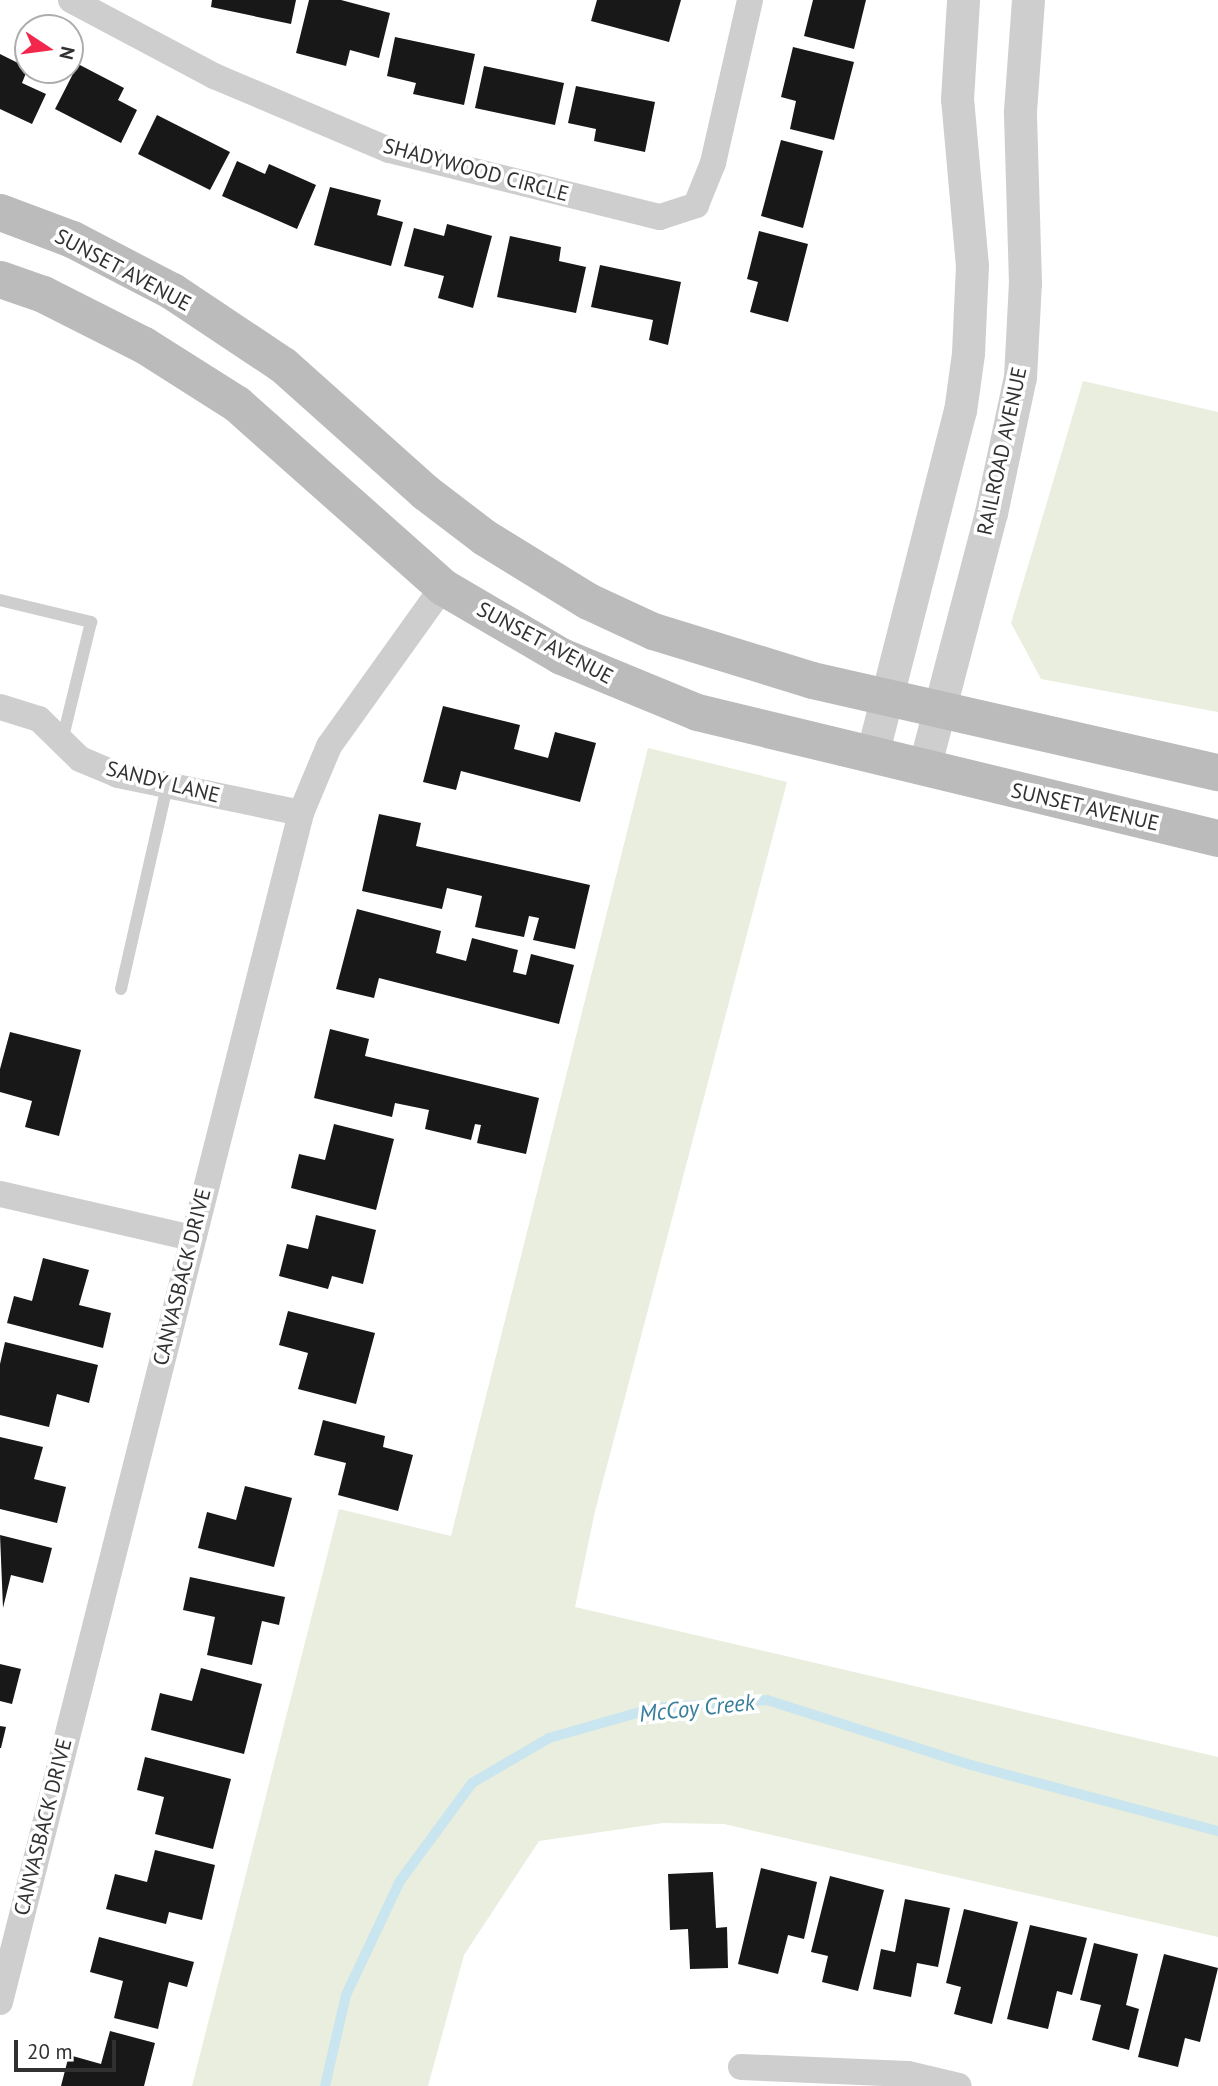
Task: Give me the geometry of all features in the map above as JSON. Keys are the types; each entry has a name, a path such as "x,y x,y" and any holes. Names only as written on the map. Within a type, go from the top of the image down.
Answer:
{"main road":[{"name":"SUNSET AVENUE","path":"0,212 72,239 172,291 272,358 484,537 588,601 719,655 887,697 1218,772"},
{"name":"SUNSET AVENUE","path":"0,279 43,294 144,345 237,404 443,587 561,656 697,712 1218,838"}],"street":[{"name":"SHADYWOOD CIRCLE","path":"71,0 214,76 389,150 660,218 695,205 713,163 750,0"},
{"path":"872,755 960,411 968,353 972,266 957,99 962,0"},
{"name":"RAILROAD AVENUE","path":"924,768 1003,461 1020,377 1025,284 1020,111 1028,0"},
{"name":"CANVASBACK DRIVE","path":"0,2002 301,813 329,746 443,587"},
{"name":"SANDY LANE","path":"0,707 39,719 62,741 93,764 167,786 301,813"},
{"path":"0,1194 192,1238"},
{"path":"741,2067 847,2079 908,2074 959,2086"}],"lane":[{"path":"0,600 91,622 62,741"},
{"path":"121,989 167,786"}],"green space":[{"path":"1083,381 1218,412 1218,712 1041,679 1011,623"},
{"path":"648,748 787,782 595,1511 575,1607 1218,1757 1218,1937 724,1824 663,1823 539,1841 464,1955 428,2086 192,2086 339,1509 451,1536"}],"building":[{"path":"212,0 296,0 291,24 211,7"},
{"path":"309,0 341,0 390,13 379,58 350,50 346,66 296,53"},
{"path":"597,0 681,0 669,42 591,21"},
{"path":"813,0 866,0 854,49 804,36"},
{"path":"395,37 475,54 464,105 413,94 416,83 387,76"},
{"path":"793,47 854,62 834,140 790,129 796,101 781,97"},
{"path":"0,54 14,61 14,84 24,84 46,94 32,124 0,109"},
{"path":"484,66 564,83 555,125 475,108"},
{"path":"84,67 124,88 118,100 137,110 121,143 55,109 68,84 84,84"},
{"path":"576,86 655,102 645,152 594,141 596,129 568,123"},
{"path":"157,115 230,152 210,190 138,154"},
{"path":"781,140 823,151 803,228 761,216"},
{"path":"237,161 265,174 269,164 316,185 297,229 222,196"},
{"path":"330,187 381,200 377,215 403,222 391,266 314,245"},
{"path":"447,224 492,236 473,308 438,298 444,276 404,266 414,228 444,236"},
{"path":"759,231 808,244 788,322 750,312 758,282 747,279"},
{"path":"510,236 561,247 559,261 586,267 576,313 497,297"},
{"path":"600,265 681,282 668,345 649,340 653,320 591,307"},
{"path":"443,706 520,725 514,749 548,758 555,732 596,743 580,802 461,771 456,790 423,782"},
{"path":"379,814 421,823 416,846 590,885 575,949 533,940 539,918 529,916 524,937 475,927 482,896 447,888 442,909 362,891"},
{"path":"357,909 441,931 436,953 466,961 472,938 518,950 513,972 526,975 531,954 574,965 559,1024 379,978 374,998 336,989"},
{"path":"330,1029 369,1039 365,1056 539,1098 526,1154 477,1143 481,1125 475,1124 471,1140 425,1129 429,1110 395,1103 392,1117 314,1098"},
{"path":"10,1032 81,1050 59,1136 25,1127 32,1101 0,1092 0,1069"},
{"path":"334,1124 394,1139 376,1210 291,1188 299,1154 325,1160"},
{"path":"316,1215 376,1230 363,1284 332,1276 328,1289 279,1276 287,1244 308,1249"},
{"path":"43,1258 89,1270 79,1305 111,1313 103,1348 7,1323 14,1296 32,1301"},
{"path":"288,1311 375,1333 356,1404 298,1389 308,1353 279,1345"},
{"path":"5,1342 98,1365 89,1403 57,1394 49,1427 0,1415 0,1364"},
{"path":"323,1420 385,1436 383,1447 413,1455 398,1511 338,1495 346,1463 314,1455"},
{"path":"0,1437 43,1447 34,1479 66,1487 57,1523 0,1509"},
{"path":"245,1486 292,1498 274,1567 198,1548 207,1512 236,1520"},
{"path":"0,1535 52,1548 43,1583 11,1575 3,1608"},
{"path":"190,1577 285,1597 279,1625 262,1621 252,1665 207,1655 215,1617 183,1610"},
{"path":"0,1664 21,1669 12,1704 0,1701"},
{"path":"201,1668 262,1684 244,1754 151,1730 160,1693 192,1701"},
{"path":"0,1726 6,1727 1,1748 0,1748"},
{"path":"145,1757 231,1779 213,1849 155,1834 164,1797 137,1790"},
{"path":"155,1850 215,1865 202,1920 169,1912 166,1924 106,1909 115,1874 147,1882"},
{"path":"761,1868 817,1882 804,1939 788,1935 778,1974 738,1964"},
{"path":"713,1872 716,1928 727,1927 728,1968 690,1969 688,1929 670,1930 668,1874"},
{"path":"830,1876 884,1890 858,1991 822,1982 828,1956 811,1952"},
{"path":"905,1899 950,1908 938,1967 917,1963 911,1997 873,1989 881,1949 895,1952"},
{"path":"964,1909 1018,1922 992,2024 954,2014 961,1987 946,1983"},
{"path":"1030,1925 1087,1938 1072,1995 1057,1991 1048,2029 1007,2019"},
{"path":"99,1937 194,1962 187,1987 169,1982 158,2029 114,2018 123,1981 90,1972"},
{"path":"1094,1943 1138,1954 1126,2005 1139,2009 1129,2050 1092,2040 1101,2005 1080,2000"},
{"path":"1164,1954 1218,1968 1200,2042 1185,2038 1178,2067 1138,2057"},
{"path":"110,2031 155,2043 144,2086 61,2086 69,2055 101,2064"}],"waterway":[{"name":"McCoy Creek","path":"325,2086 346,1995 400,1881 472,1783 549,1738 654,1708 767,1700 971,1765 1218,1831"}]}
